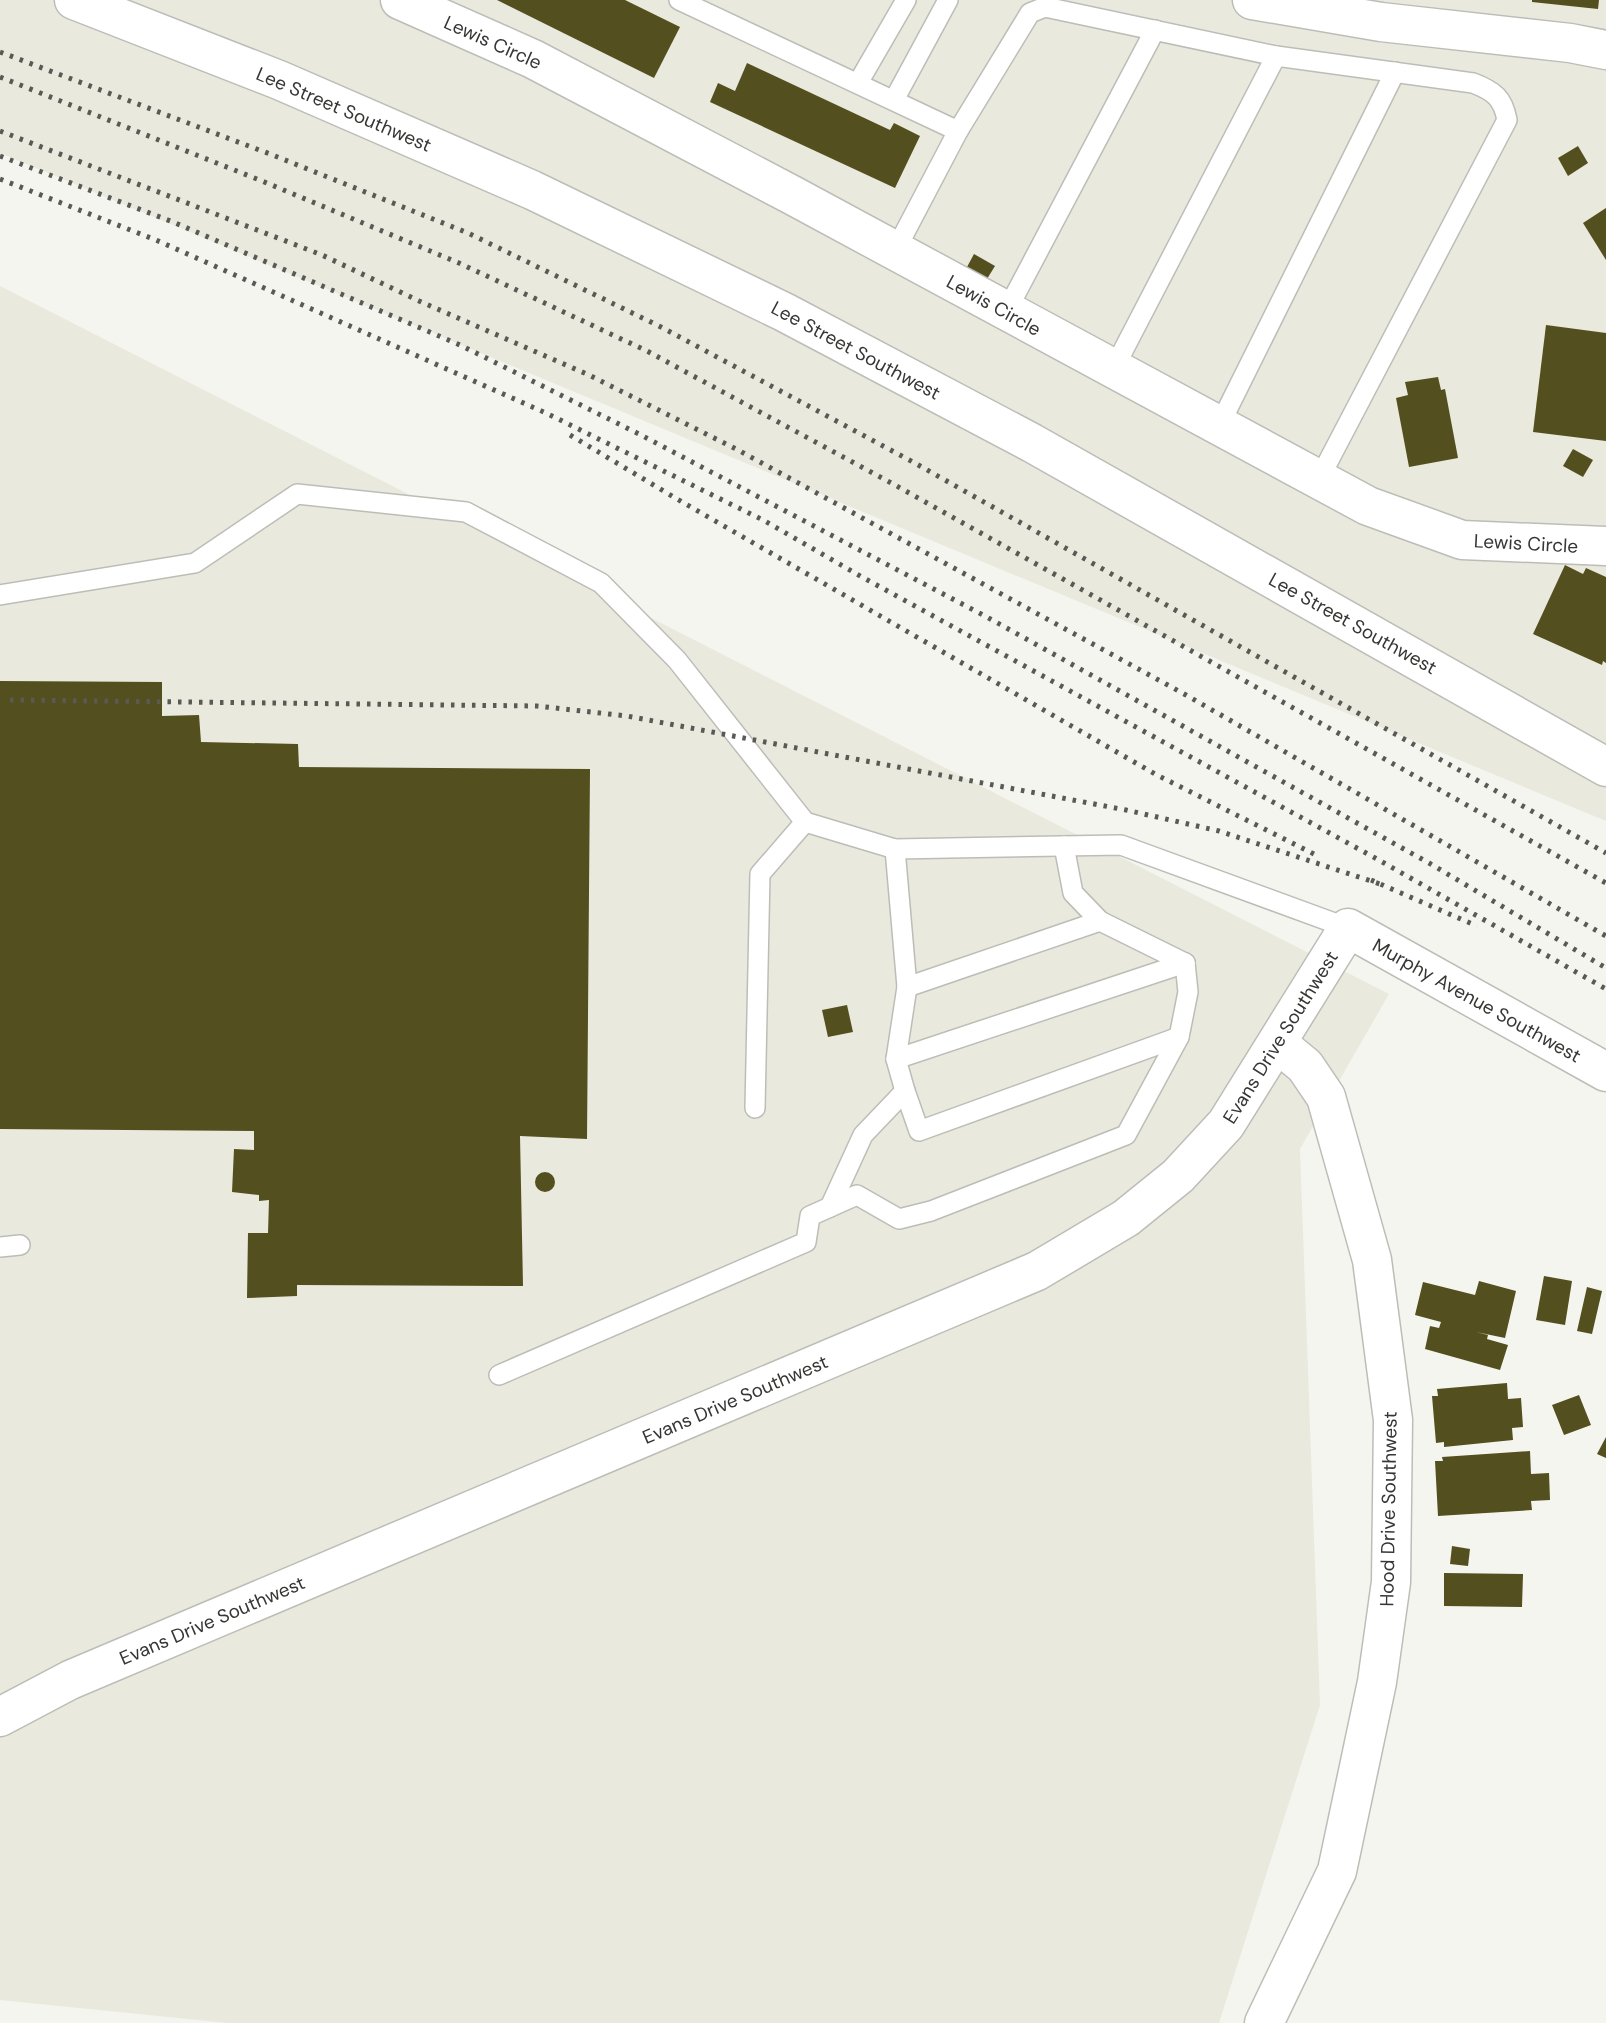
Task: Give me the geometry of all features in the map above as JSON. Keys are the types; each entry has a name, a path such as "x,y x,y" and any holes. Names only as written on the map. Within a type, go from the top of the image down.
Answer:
{"street":[{"name":"Lee Street Southwest","path":"74,0 279,80 532,190 784,312 1032,443 1606,767"},
{"name":"Lewis Circle","path":"400,0 533,59 1368,506 1462,540 1606,546"},
{"path":"1252,0 1382,11 1606,50"},
{"name":"Evans Drive Southwest","path":"0,1717 70,1680 1037,1271 1126,1218 1178,1177 1226,1124 1348,928"},
{"name":"Murphy Avenue Southwest","path":"1348,928 1606,1072"},
{"name":"Hood Drive Southwest","path":"1264,2023 1337,1871 1377,1682 1391,1582 1393,1420 1372,1260 1326,1097 1305,1066 1278,1043"}],"lane":[{"path":"679,0 958,131"},
{"path":"858,83 906,0"},
{"path":"894,100 948,0"},
{"path":"895,251 958,131 1031,13 1045,7 1276,56 1474,83 1489,89 1504,104 1507,120 1319,479"},
{"path":"1006,312 1155,30"},
{"path":"1113,370 1276,56"},
{"path":"1219,426 1395,72"},
{"path":"0,595 195,563 297,494 466,512 601,583 677,660 805,822 895,849 1121,845 1348,928"},
{"path":"755,1108 760,874 805,822"},
{"path":"1065,846 1073,893 1100,921 1185,963"},
{"path":"895,849 907,987 896,1059 919,1131 1179,1037"},
{"path":"907,987 1100,921"},
{"path":"499,1375 806,1242 810,1216 857,1195 899,1219 931,1211 1126,1135 1179,1037 1188,992 1185,963"},
{"path":"896,1059 1185,963"},
{"path":"830,1207 863,1135 905,1091"},
{"path":"0,1247 20,1245"}],"shaded area":[{"path":"0,0 1606,0 1606,821 0,153"},
{"path":"0,286 1389,994 1300,1149 1320,1705 1219,2023 227,2023 0,2000"}],"building":[{"path":"497,0 625,0 680,27 654,78"},
{"path":"1532,0 1599,0 1598,9"},
{"path":"747,63 890,130 894,123 920,136 895,188 710,102 718,83 735,91"},
{"path":"1578,146 1588,163 1568,176 1558,158"},
{"path":"1606,208 1606,260 1583,223"},
{"path":"974,254 995,266 987,279 967,267"},
{"path":"1546,325 1606,333 1606,441 1533,432"},
{"path":"1438,377 1441,390 1445,389 1458,458 1409,467 1396,398 1408,395 1405,382"},
{"path":"1573,449 1593,460 1583,477 1563,466"},
{"path":"1565,565 1583,574 1586,568 1606,577 1606,663 1603,661 1602,665 1533,634"},
{"path":"0,681 162,682 162,716 199,715 201,742 298,744 299,767 590,769 587,1139 520,1136 523,1286 297,1285 297,1296 247,1298 248,1233 268,1233 269,1200 259,1201 259,1195 232,1192 234,1149 254,1150 254,1131 0,1129"},
{"path":"847,1005 853,1032 828,1037 822,1010"},
{"path":"545,1172 552,1175 555,1182 552,1189 545,1192 538,1189 535,1182 538,1175"},
{"path":"1544,1276 1572,1281 1565,1325 1536,1320"},
{"path":"1479,1281 1516,1291 1505,1338 1476,1332 1488,1335 1487,1339 1508,1345 1500,1370 1425,1349 1430,1326 1439,1328 1441,1322 1415,1315 1423,1282 1475,1295"},
{"path":"1587,1287 1602,1291 1592,1334 1577,1331"},
{"path":"1507,1383 1508,1399 1521,1398 1523,1427 1512,1428 1513,1440 1444,1447 1444,1442 1436,1443 1432,1396 1438,1396 1437,1389"},
{"path":"1579,1395 1591,1425 1564,1435 1552,1405"},
{"path":"1606,1437 1606,1458 1597,1454"},
{"path":"1530,1451 1531,1474 1549,1473 1550,1500 1531,1501 1532,1510 1438,1516 1435,1461 1443,1461 1442,1457"},
{"path":"1452,1546 1470,1549 1468,1566 1450,1564"},
{"path":"1444,1573 1523,1574 1522,1607 1444,1606"}],"railway":[{"path":"0,52 270,154 468,233 661,327 913,462 1606,853"},
{"path":"0,77 459,263 647,351 895,485 1606,883"},
{"path":"0,131 322,255 419,301 589,375 738,450 1186,695 1606,936"},
{"path":"0,156 173,222 460,345 639,434 985,616 1429,863 1606,968"},
{"path":"0,179 156,240 546,413 763,520 1377,859 1606,989"},
{"path":"570,435 1155,774 1314,854"},
{"path":"10,700 537,706 627,716 1126,810 1219,831 1380,884"},
{"path":"1371,880 1477,926"}]}
